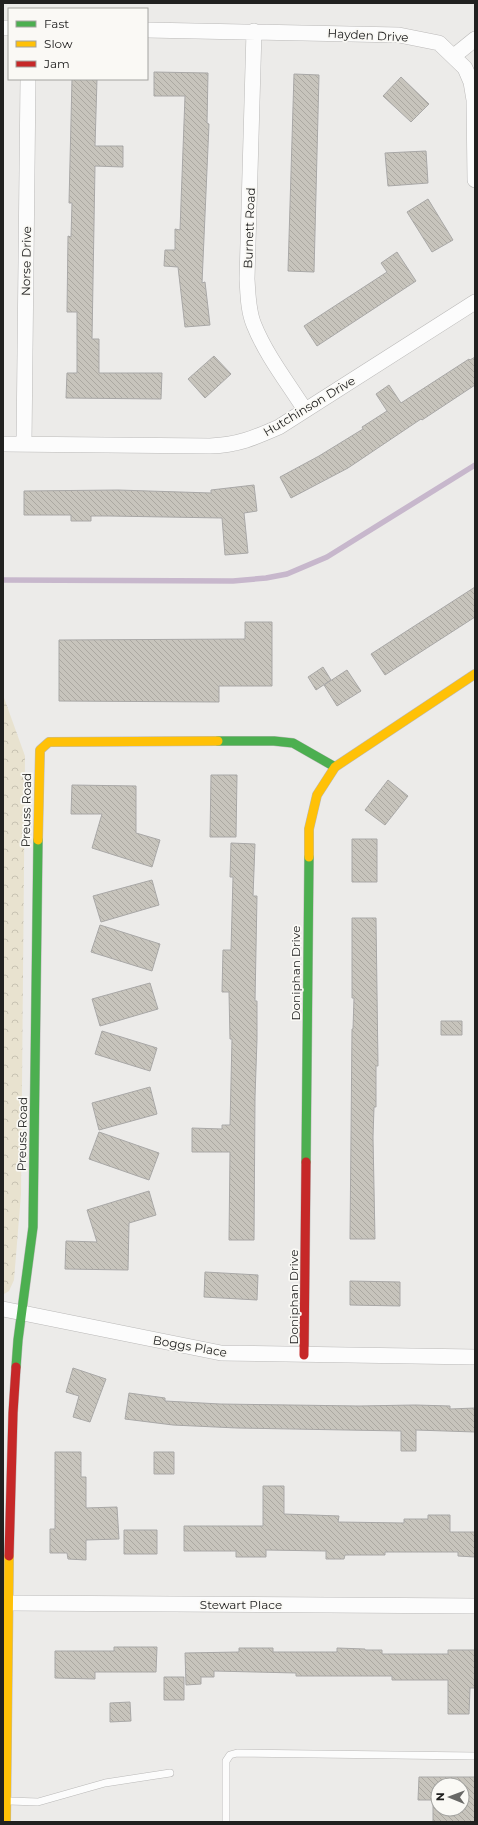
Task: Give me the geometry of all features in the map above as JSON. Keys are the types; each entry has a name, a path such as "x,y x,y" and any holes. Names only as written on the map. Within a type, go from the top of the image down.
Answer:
{"street":[{"name":"Hayden Drive","path":"148,30 399,35 439,43 465,68 471,82 474,100 475,180"},
{"name":"Burnett Road","path":"254,31 247,279 249,302 254,324 261,340 305,410"},
{"path":"454,56 475,39"},
{"name":"Norse Drive","path":"24,444 28,80"},
{"name":"Hutchinson Drive","path":"3,444 227,445 251,440 279,427 475,302"},
{"name":"Doniphan Drive","path":"304,1355 309,829 317,795 335,767 475,674"},
{"name":"Preuss Road","path":"6,1822 8,1603 13,1413 18,1340 33,1227 36,919 40,750 49,742 63,741 274,741 294,743 335,767"},
{"name":"Boggs Place","path":"3,1309 221,1353 475,1357"},
{"name":"Stewart Place","path":"8,1603 475,1606"}],"lane":[{"path":"226,1822 226,1761 230,1755 237,1753 475,1756"},
{"path":"6,1801 38,1802 105,1783 170,1773"}],"green space":[{"path":"3,695 25,756 21,1194 14,1280 9,1291 4,1294"}],"building":[{"path":"154,72 208,73 207,123 209,124 202,283 205,282 210,325 185,327 178,267 164,266 165,250 175,250 175,229 180,230 185,96 154,96"},
{"path":"294,74 319,75 314,272 288,271"},
{"path":"401,77 429,104 411,122 383,96"},
{"path":"72,80 97,80 95,146 123,146 123,167 95,166 92,339 99,339 99,373 162,373 161,399 66,398 67,373 77,373 77,312 67,312 68,236 71,237 72,203 69,203"},
{"path":"426,151 428,183 388,186 385,153"},
{"path":"428,199 453,240 432,252 407,212"},
{"path":"397,252 416,281 317,346 304,326 387,272 381,263"},
{"path":"214,356 231,374 205,398 188,379"},
{"path":"475,357 475,385 348,468 291,498 280,477 319,456 363,429 362,427 387,411 376,394 389,385 401,403 469,359 470,360"},
{"path":"254,485 257,511 244,513 248,553 225,555 222,518 91,516 91,521 71,521 71,515 24,515 24,491 118,490 211,493 211,490"},
{"path":"475,587 475,617 385,675 371,654"},
{"path":"245,622 272,622 272,686 219,686 219,702 59,701 59,640 245,639"},
{"path":"323,667 331,680 316,690 308,677"},
{"path":"347,670 361,691 337,706 324,685"},
{"path":"211,775 237,775 236,837 210,837"},
{"path":"388,780 408,796 385,825 365,810"},
{"path":"72,785 136,786 136,833 160,840 152,867 92,848 102,814 71,814"},
{"path":"352,839 377,839 377,882 352,882"},
{"path":"231,843 255,844 253,896 257,896 255,1001 257,1001 257,1039 254,1240 229,1240 230,1152 192,1152 192,1128 222,1129 222,1125 230,1125 232,1039 230,1039 229,992 222,992 223,950 231,950 233,877 230,877"},
{"path":"152,880 159,905 101,922 93,896"},
{"path":"352,918 376,918 378,1066 376,1066 376,1107 374,1107 373,1137 375,1239 350,1239 352,1029 354,998 352,998"},
{"path":"100,925 160,944 152,971 91,952"},
{"path":"150,983 158,1009 100,1026 92,999"},
{"path":"441,1021 462,1021 462,1035 441,1035"},
{"path":"102,1031 157,1048 150,1071 95,1054"},
{"path":"150,1087 157,1114 99,1130 92,1103"},
{"path":"99,1132 159,1153 149,1180 89,1159"},
{"path":"149,1191 156,1215 129,1223 128,1270 65,1269 66,1241 97,1242 87,1210"},
{"path":"205,1272 258,1275 257,1300 204,1297"},
{"path":"350,1281 400,1282 400,1306 350,1305"},
{"path":"73,1368 106,1379 90,1422 73,1417 79,1396 66,1392"},
{"path":"129,1393 165,1398 165,1401 220,1404 359,1406 415,1405 450,1406 450,1409 475,1408 475,1432 416,1430 416,1451 401,1451 401,1431 237,1428 173,1425 125,1419"},
{"path":"55,1452 81,1452 81,1477 86,1477 86,1508 117,1507 119,1539 86,1540 86,1560 68,1559 67,1553 50,1553 50,1529 55,1529"},
{"path":"154,1452 174,1452 174,1474 154,1474"},
{"path":"263,1486 284,1486 284,1514 339,1516 338,1522 404,1523 404,1519 428,1519 428,1515 450,1515 450,1532 475,1532 475,1557 458,1556 458,1552 385,1552 385,1555 345,1555 344,1559 326,1559 326,1551 266,1550 266,1557 236,1557 236,1551 184,1551 184,1526 263,1526"},
{"path":"124,1530 157,1530 157,1554 124,1554"},
{"path":"114,1647 157,1647 156,1672 95,1672 95,1679 55,1678 55,1651 114,1651"},
{"path":"239,1648 273,1648 273,1652 337,1652 337,1648 365,1649 382,1650 382,1654 448,1654 448,1650 475,1650 475,1688 470,1688 469,1714 448,1714 448,1680 392,1680 392,1676 296,1676 296,1673 214,1671 214,1677 201,1677 201,1684 186,1685 185,1653 239,1652"},
{"path":"164,1677 184,1677 184,1700 164,1700"},
{"path":"130,1702 131,1721 110,1722 110,1703"},
{"path":"419,1777 430,1777 430,1800 418,1800"},
{"path":"470,1777 475,1777 475,1822 433,1822 433,1817 470,1817"}],"waterway":[{"path":"3,580 233,581 266,578 287,574 327,557 475,465"}],"traffic: fast":[{"path":"218,741 274,741 293,743 335,767"},
{"path":"16,1367 18,1340 33,1227 38,840"},
{"path":"306,1162 309,857"}],"traffic: slow":[{"path":"309,857 309,829 317,795 335,767 475,674"},
{"path":"38,840 40,750 49,742 218,741"},
{"path":"6,1822 9,1556"}],"traffic: jam":[{"path":"304,1355 306,1162"},
{"path":"9,1556 13,1413 16,1367"}]}
